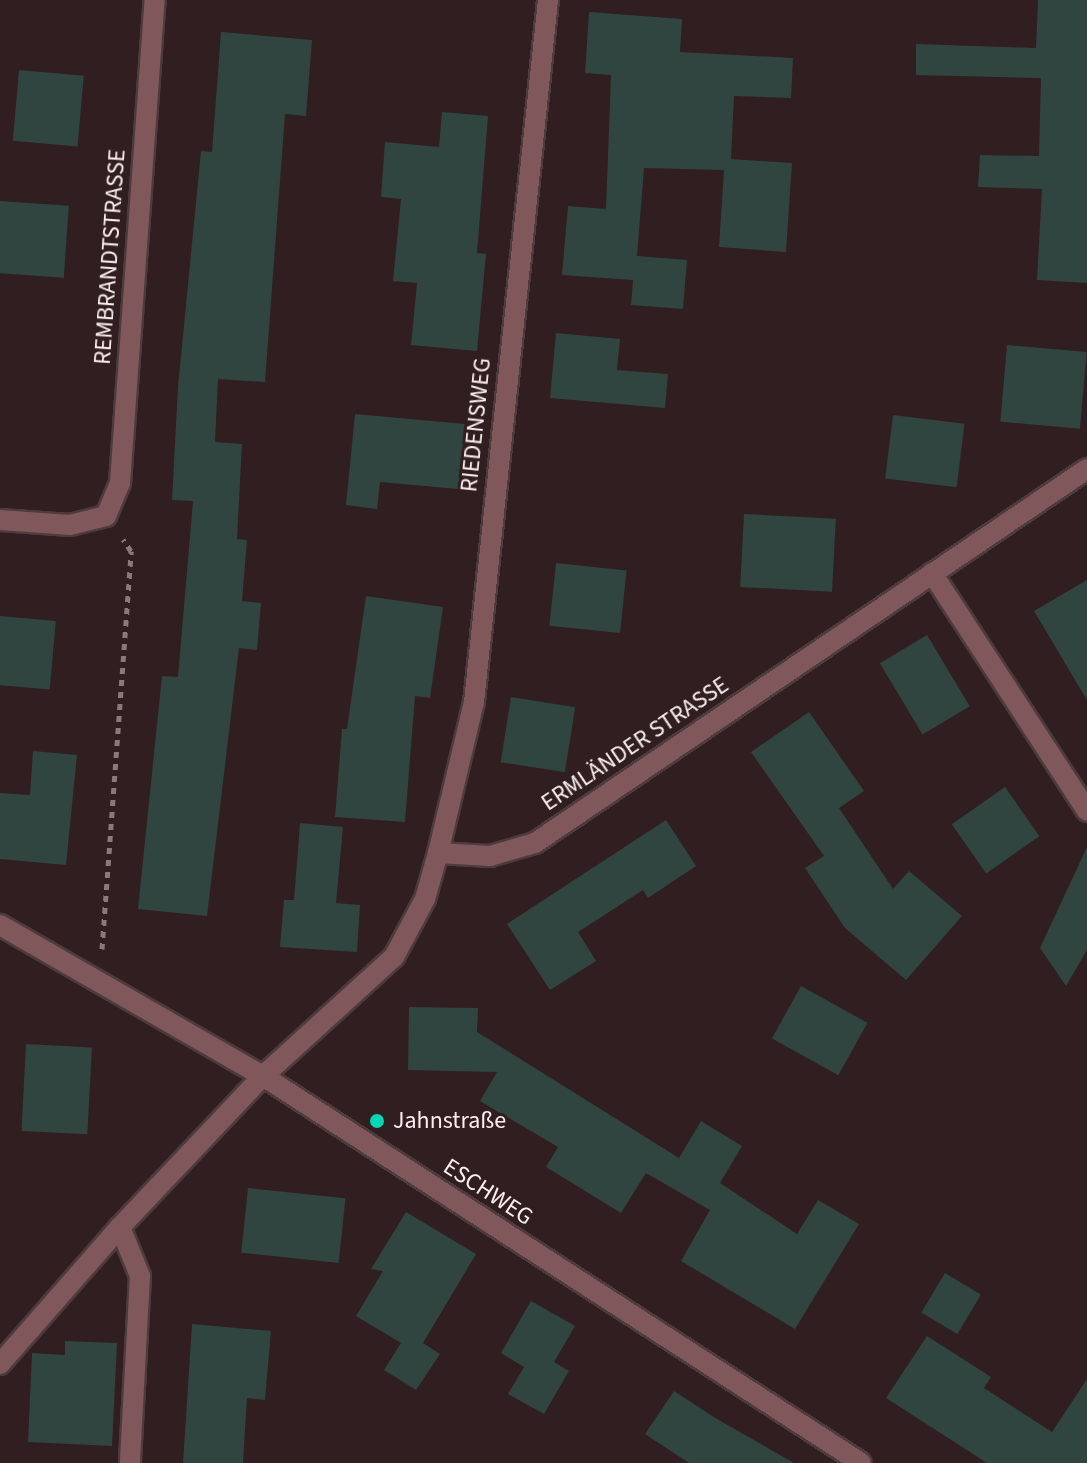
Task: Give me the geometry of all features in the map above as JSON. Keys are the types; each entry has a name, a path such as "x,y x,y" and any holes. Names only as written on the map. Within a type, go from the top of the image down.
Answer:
{"street":[{"name":"REMBRANDTSTRASSE","path":"106,516 120,483 150,0"},
{"name":"RIEDENSWEG","path":"438,853 474,702 548,0"},
{"name":"ERMLÄNDER STRASSE","path":"438,853 490,856 535,843 1087,469"},
{"path":"0,520 70,525 106,516"},
{"path":"932,573 1087,811"},
{"path":"0,1364 120,1227 263,1076 394,957 425,899 438,853"},
{"name":"ESCHWEG","path":"0,925 263,1076 861,1463"},
{"path":"120,1227 140,1276 130,1463"}],"path":[{"path":"100,982 131,551 106,516"}],"building":[{"path":"1038,0 1087,0 1087,283 1037,280 1042,189 978,187 980,155 1039,156 1041,78 916,75 916,44 1036,48"},
{"path":"589,12 682,19 680,52 793,58 791,98 734,96 731,159 792,163 786,252 719,247 724,170 644,168 637,256 687,260 683,309 631,305 633,280 562,275 568,206 606,209 611,75 585,73"},
{"path":"221,32 312,40 306,116 285,114 265,382 218,379 215,442 242,444 237,539 247,540 242,601 261,603 257,650 239,648 207,916 138,909 162,676 178,677 193,501 172,500 178,387 201,151 212,152"},
{"path":"19,70 84,76 78,146 13,141"},
{"path":"442,112 488,116 477,253 486,254 477,351 411,345 417,283 393,281 401,199 381,197 385,142 439,147"},
{"path":"0,201 69,206 64,278 0,273"},
{"path":"556,333 620,339 617,370 668,374 665,408 550,398"},
{"path":"1007,345 1087,352 1080,429 1000,422"},
{"path":"355,414 465,424 458,489 380,482 377,509 346,505"},
{"path":"893,415 964,424 957,487 885,479"},
{"path":"744,514 836,519 832,592 740,587"},
{"path":"556,563 627,570 620,633 549,626"},
{"path":"1087,580 1087,700 1034,611"},
{"path":"366,596 443,607 430,698 415,696 405,822 335,817 342,729 347,729"},
{"path":"0,616 56,621 50,690 0,685"},
{"path":"927,635 970,706 923,734 880,663"},
{"path":"511,697 575,707 565,772 501,762"},
{"path":"809,712 864,791 839,808 893,889 909,871 962,916 906,980 845,928 805,868 824,856 751,752"},
{"path":"33,751 77,755 66,865 0,859 0,793 30,795"},
{"path":"1005,787 1039,836 986,873 952,824"},
{"path":"666,820 696,866 648,898 643,890 578,932 596,961 550,990 507,924"},
{"path":"300,823 343,827 336,903 360,905 357,952 280,947 284,900 294,900"},
{"path":"1087,847 1087,950 1066,986 1040,948"},
{"path":"801,986 867,1023 838,1075 772,1038"},
{"path":"409,1007 478,1008 477,1032 679,1158 701,1121 742,1146 720,1183 797,1234 818,1200 859,1224 795,1329 681,1261 710,1210 646,1173 621,1213 546,1167 558,1147 480,1101 497,1072 408,1070"},
{"path":"26,1044 92,1047 87,1134 21,1131"},
{"path":"248,1188 345,1198 339,1263 241,1253"},
{"path":"406,1212 476,1254 423,1343 440,1354 416,1390 384,1370 401,1343 356,1316 383,1271 371,1269"},
{"path":"945,1273 981,1295 957,1334 921,1312"},
{"path":"531,1301 575,1326 554,1362 569,1371 544,1414 508,1394 524,1367 501,1353"},
{"path":"192,1324 271,1331 265,1400 247,1398 243,1463 183,1463"},
{"path":"927,1336 991,1377 984,1388 1052,1432 1087,1379 1087,1463 987,1463 886,1398"},
{"path":"65,1341 117,1343 112,1446 28,1442 32,1353 65,1355"},
{"path":"674,1391 794,1463 689,1463 645,1434"}],"place":[{"name":"Jahnstraße","path":"377,1121"}]}
